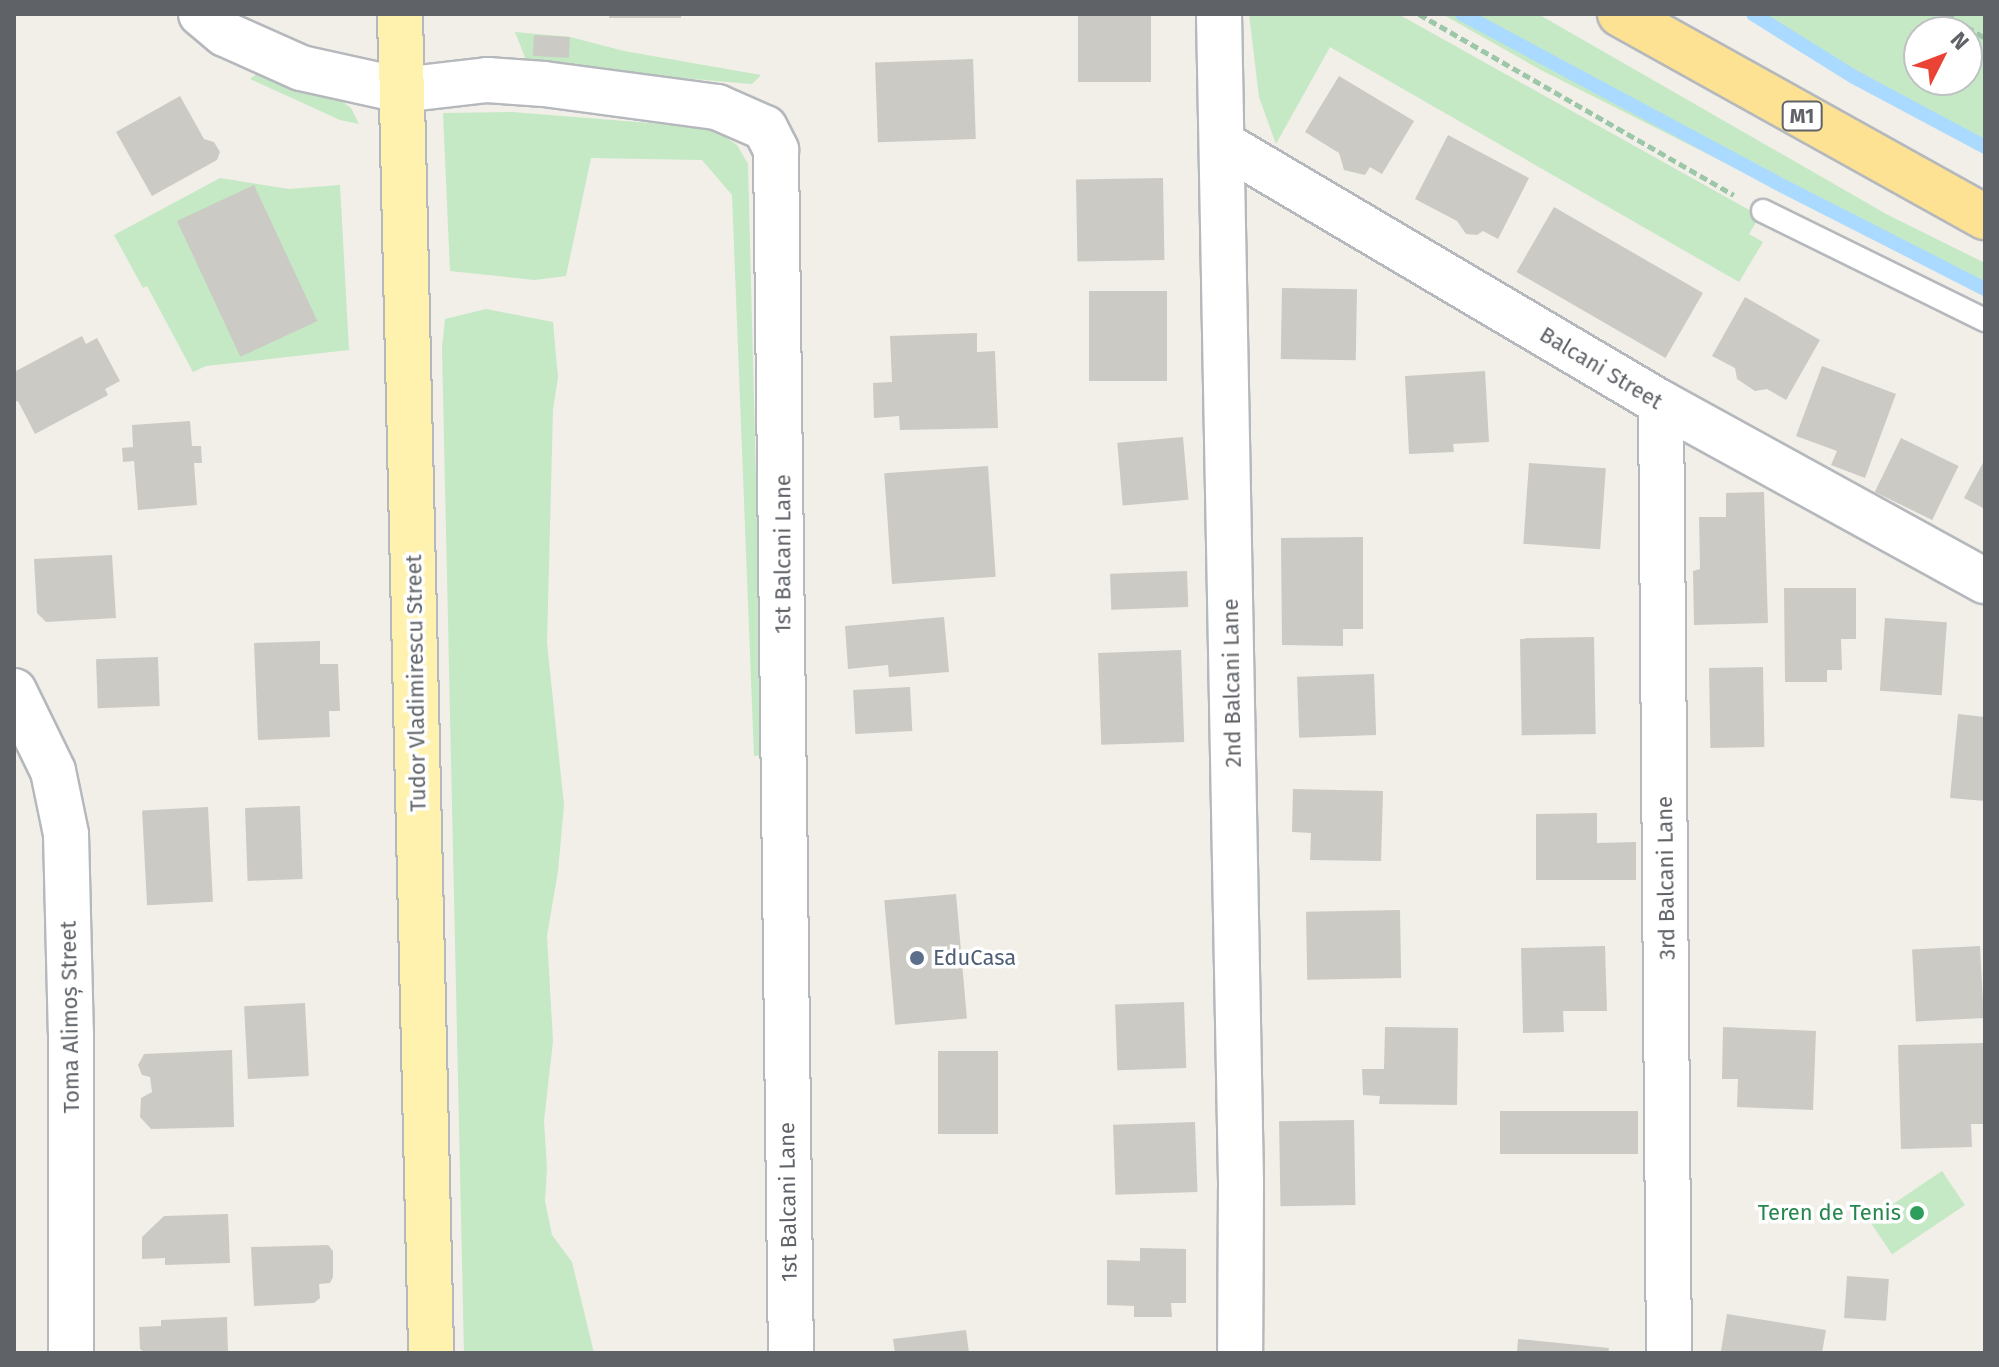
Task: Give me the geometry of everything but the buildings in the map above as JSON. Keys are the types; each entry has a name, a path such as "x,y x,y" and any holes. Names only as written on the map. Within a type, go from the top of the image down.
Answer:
{"highway":[{"name":"M1","path":"1620,14 1985,217"}],"main road":[{"name":"Tudor Vladimirescu Street","path":"400,14 431,1353"}],"street":[{"name":"1st Balcani Lane","path":"201,14 225,34 301,68 401,90 487,80 544,84 717,107 765,128 776,150 791,1353"},
{"name":"2nd Balcani Lane","path":"1219,14 1240,1167 1240,1353"},
{"name":"Balcani Street","path":"1223,144 1661,403 1985,581"},
{"name":"3rd Balcani Lane","path":"1661,403 1669,1353"},
{"name":"Toma Alimoș Street","path":"14,691 53,771 66,834 71,1033 71,1353"}],"lane":[{"path":"1763,211 1985,320"}],"path":[{"path":"1419,14 1763,211"},
{"path":"1946,14 1985,38"}],"green space":[{"path":"1249,14 1398,14 1760,216 1749,234 1763,242 1739,282 1330,47 1276,144 1259,97"},
{"path":"1442,14 1538,14 1888,215 1985,263 1985,294 1541,70"},
{"path":"1745,14 1985,14 1985,155"},
{"path":"515,32 570,37 624,51 761,75 752,84 528,65"},
{"path":"267,66 326,90 351,108 359,124 340,120 250,79"},
{"path":"512,112 712,128 737,145 748,164 763,755 754,756 732,195 702,160 591,158 566,276 535,280 450,271 443,113"},
{"path":"220,178 289,189 340,185 349,350 206,366 193,372 147,286 143,288 114,235"},
{"path":"486,309 553,322 558,378 553,409 547,643 564,805 558,871 547,936 553,1041 544,1121 547,1168 545,1201 552,1235 572,1262 594,1353 464,1353 442,348 445,319"},
{"name":"Teren de Tenis","path":"1942,1171 1965,1205 1892,1254 1869,1220"}],"waterway":[{"path":"1462,14 1775,182 1985,289"},
{"path":"1753,14 1854,77 1985,147"}],"place":[{"name":"EduCasa","path":"917,958"},
{"name":"Teren de Tenis","path":"1917,1213"}]}
